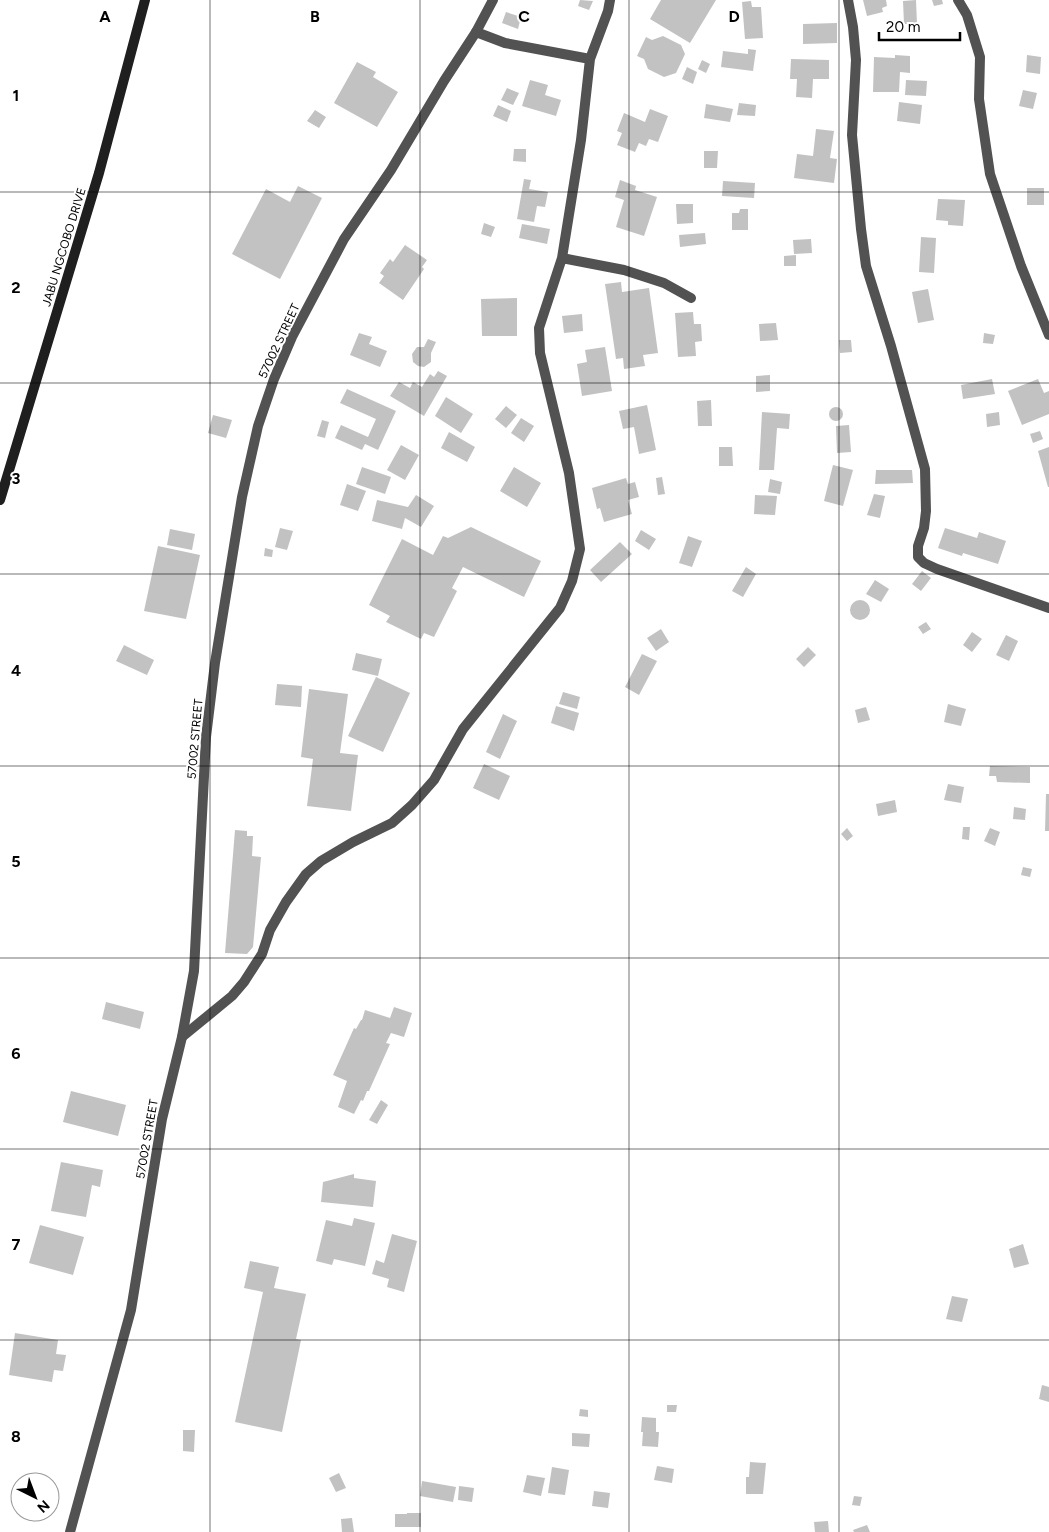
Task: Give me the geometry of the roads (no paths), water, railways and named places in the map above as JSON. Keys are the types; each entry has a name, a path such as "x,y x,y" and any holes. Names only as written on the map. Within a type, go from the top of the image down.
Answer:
{"main road":[{"name":"JABU NGCOBO DRIVE","path":"0,500 99,173 145,0"}],"street":[{"name":"57002 STREET","path":"70,1532 131,1310 162,1119 182,1036 194,971 206,737 215,663 242,497 258,426 274,379 292,337 344,239 391,170 444,81 476,32 493,0"},
{"path":"182,1036 232,996 248,976 262,954 270,930 286,902 306,874 321,861 353,842 392,823 412,805 434,780 463,729 560,608 572,581 580,550 569,472 540,353 539,328 562,258 581,140 590,59 608,11 610,0"},
{"path":"848,0 853,26 856,60 852,135 866,266 891,346 925,469 926,511 924,528 918,546 918,557 924,563 937,569 1049,608"},
{"path":"958,0 967,15 980,57 980,99 990,174 1021,266 1049,335"},
{"path":"476,32 505,43 590,59"},
{"path":"562,258 624,270 664,283 691,298"}]}
